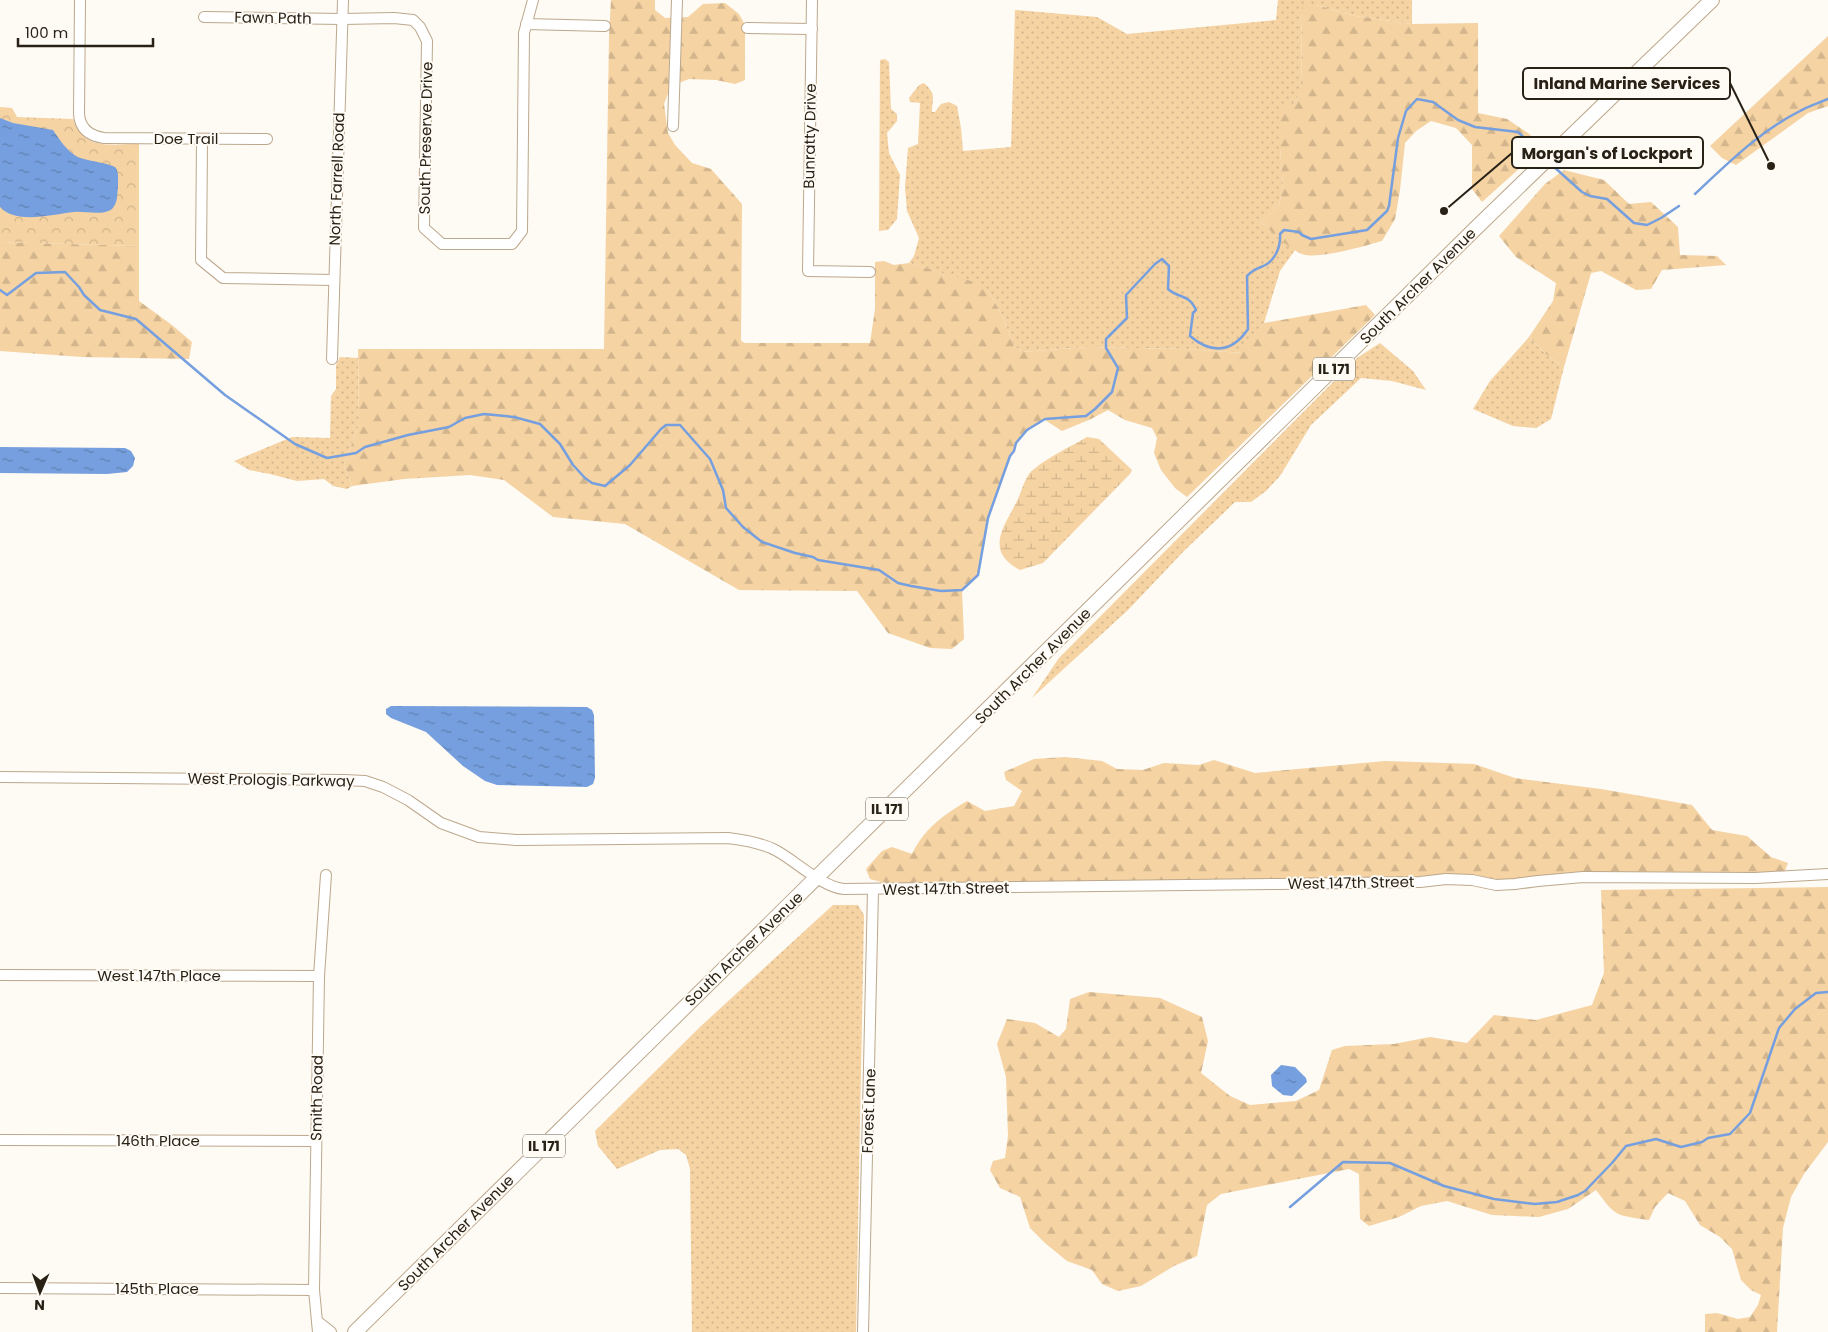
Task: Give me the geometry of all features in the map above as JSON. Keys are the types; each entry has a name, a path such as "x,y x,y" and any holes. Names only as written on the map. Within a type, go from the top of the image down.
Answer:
{"main road":[{"name":"South Archer Avenue","path":"355,1332 1476,228 1712,0"}],"street":[{"name":"Doe Trail","path":"80,0 80,120 90,134 104,138 267,139"},
{"name":"North Farrell Road","path":"332,359 343,0"},
{"name":"South Preserve Drive","path":"343,19 394,18 412,20 420,27 427,41 424,228 442,244 512,244 522,231 524,33 533,0"},
{"path":"673,126 677,0"},
{"name":"Bunratty Drive","path":"812,0 808,271 870,272"},
{"name":"Fawn Path","path":"204,17 343,19"},
{"path":"526,24 605,26"},
{"path":"747,28 812,29"},
{"path":"202,140 201,260 223,278 334,280"},
{"name":"West Prologis Parkway","path":"0,777 355,780 383,786 408,800 441,823 480,837 516,840 728,838 744,840 775,849 817,878 837,888 873,890"},
{"name":"West 147th Street","path":"873,890 1420,882 1446,879 1472,880 1496,885 1583,877 1755,878 1828,874"},
{"name":"Smith Road","path":"326,875 319,976 314,1290 317,1327 330,1332"},
{"name":"Forest Lane","path":"864,1332 873,890"},
{"name":"West 147th Place","path":"0,975 319,976"},
{"name":"146th Place","path":"0,1140 316,1141"},
{"name":"145th Place","path":"0,1288 314,1290"}],"green space":[{"path":"611,0 655,0 655,10 665,18 688,17 703,4 725,3 739,14 745,25 745,80 735,84 716,80 689,79 671,86 664,104 668,133 675,145 692,163 711,169 742,204 741,341 745,343 870,343 875,309 875,262 884,261 894,265 909,263 981,284 991,295 1014,346 1022,352 1087,347 1187,349 1241,353 1264,323 1366,305 1375,315 1187,497 1175,488 1161,470 1154,453 1157,438 1152,428 1125,420 1108,410 1062,431 1045,420 1027,432 1021,437 1010,456 988,518 978,575 962,590 964,639 952,649 930,648 888,633 857,591 739,590 625,524 553,517 504,480 470,475 404,479 352,486 344,465 359,425 358,349 604,349"},
{"path":"1278,0 1412,0 1412,24 1356,16 1316,5 1302,5 1301,92 1293,105 1280,148 1283,185 1279,205 1261,223 1295,250 1280,271 1264,323 1242,353 1187,349 1087,347 1022,352 1014,346 991,295 981,285 909,263 914,256 919,238 907,211 905,187 908,148 918,144 920,103 910,102 909,98 919,85 924,83 932,93 932,112 935,112 941,104 949,102 957,106 963,151 1011,147 1015,10 1097,17 1127,34 1276,20"},
{"path":"1302,5 1316,5 1356,16 1412,24 1478,23 1478,113 1507,119 1528,133 1540,144 1532,157 1482,202 1472,189 1472,145 1456,128 1431,121 1416,131 1405,143 1395,219 1382,241 1341,252 1318,255 1302,254 1292,248 1261,223 1279,205 1283,185 1280,148 1280,107 1293,105 1301,92"},
{"path":"1828,36 1828,106 1808,113 1736,165 1722,158 1710,146"},
{"path":"885,59 889,62 891,109 897,114 897,121 887,133 889,153 900,175 897,219 888,230 879,231 880,60"},
{"path":"0,107 12,108 17,117 73,119 84,136 100,144 139,144 139,246 0,242"},
{"path":"1564,170 1604,180 1629,204 1651,202 1678,227 1680,255 1717,256 1726,265 1662,270 1651,289 1636,290 1601,271 1591,273 1564,367 1547,355 1529,337 1553,301 1556,283 1516,257 1499,236 1545,184"},
{"path":"0,242 139,246 139,301 192,342 189,359 82,357 0,351"},
{"path":"1529,337 1547,355 1564,367 1551,419 1536,428 1513,426 1473,409 1490,381"},
{"path":"1380,343 1413,371 1426,390 1392,381 1361,378 1311,425 1280,476 1266,491 1251,502 1235,502 1184,551 1128,610 1032,698 1059,658 1357,358"},
{"path":"340,357 358,358 359,425 344,465 352,486 347,489 333,486 324,479 297,481 249,470 234,461 292,437 330,438 331,396 336,389 336,365"},
{"path":"1087,437 1099,439 1132,470 1130,474 1043,563 1020,570 1002,554 1000,537 1026,478 1040,464"},
{"path":"1065,757 1102,761 1117,769 1143,770 1164,763 1199,765 1214,760 1255,773 1385,761 1474,764 1515,778 1601,789 1692,805 1712,830 1747,836 1771,857 1788,863 1784,873 1538,881 892,885 870,879 866,869 882,851 892,847 912,854 935,823 967,801 985,811 1014,806 1022,791 1006,780 1004,772 1034,759"},
{"path":"1828,887 1828,1142 1804,1174 1791,1197 1783,1228 1777,1332 1705,1332 1705,1314 1717,1313 1738,1319 1750,1317 1758,1305 1761,1295 1751,1290 1741,1280 1732,1249 1720,1237 1700,1225 1685,1201 1668,1193 1655,1207 1649,1220 1617,1213 1596,1190 1568,1209 1539,1217 1492,1215 1447,1201 1421,1206 1399,1217 1369,1226 1360,1219 1359,1174 1349,1169 1221,1194 1207,1205 1197,1256 1174,1266 1141,1286 1118,1291 1102,1284 1092,1270 1067,1261 1045,1243 1030,1228 1020,1197 1000,1188 990,1170 993,1161 1005,1158 1008,1136 1006,1077 997,1044 1007,1019 1035,1023 1059,1037 1066,1029 1070,999 1089,992 1160,998 1202,1017 1208,1041 1201,1073 1230,1096 1250,1105 1296,1101 1319,1090 1332,1050 1345,1046 1394,1044 1430,1037 1467,1043 1494,1015 1536,1020 1592,1005 1604,973 1601,890"},
{"path":"833,905 858,905 864,915 856,1332 692,1332 690,1169 686,1155 678,1149 660,1150 617,1169 598,1146 595,1131 701,1026"}],"water":[{"path":"0,118 13,123 53,130 66,147 76,156 116,168 118,187 114,207 104,212 74,212 25,217 16,216 0,207"},
{"path":"0,447 125,448 131,451 135,458 133,466 127,472 107,474 0,473"},
{"path":"391,706 587,707 592,710 594,715 595,778 593,784 587,787 497,785 485,781 463,766 426,732 391,718 386,714 386,709"},
{"path":"1281,1065 1295,1067 1306,1078 1307,1082 1292,1096 1283,1095 1272,1086 1271,1075"}],"waterway":[{"path":"0,290 7,295 36,273 65,272 84,295 100,310 136,319 225,395 295,444 327,458 356,453 365,447 408,435 449,427 465,418 484,414 514,417 540,424 560,444 573,465 585,478 592,483 605,486 630,465 661,429 666,425 680,425 710,459 723,490 726,508 743,527 762,542 818,560 879,570 898,583 941,591 962,590 978,575 988,518 1016,443 1027,430 1045,419 1086,416 1112,392 1118,368 1106,348 1106,339 1127,318 1126,295 1155,264 1162,259 1169,266 1168,289 1190,301 1196,310 1193,313 1190,336 1206,346 1213,348 1228,347 1242,337 1248,329 1247,276 1270,262 1278,249 1280,234 1284,230 1299,232 1311,239 1367,230 1387,211 1398,138 1406,111 1417,99 1433,102 1458,120 1475,127 1518,132 1542,154"},
{"path":"1695,194 1744,149 1771,128 1803,109 1828,99"},
{"path":"1553,166 1582,192 1590,196 1607,199 1634,223 1647,225 1679,206"},
{"path":"1290,1207 1343,1162 1390,1163 1444,1186 1494,1199 1535,1204 1557,1202 1578,1195 1585,1191 1626,1146 1656,1139 1681,1147 1702,1142 1708,1138 1730,1134 1750,1113 1779,1028 1795,1009 1816,993 1828,992"}],"place":[{"name":"Inland Marine Services","path":"1771,166"},
{"name":"Morgan's of Lockport","path":"1444,211"}]}
